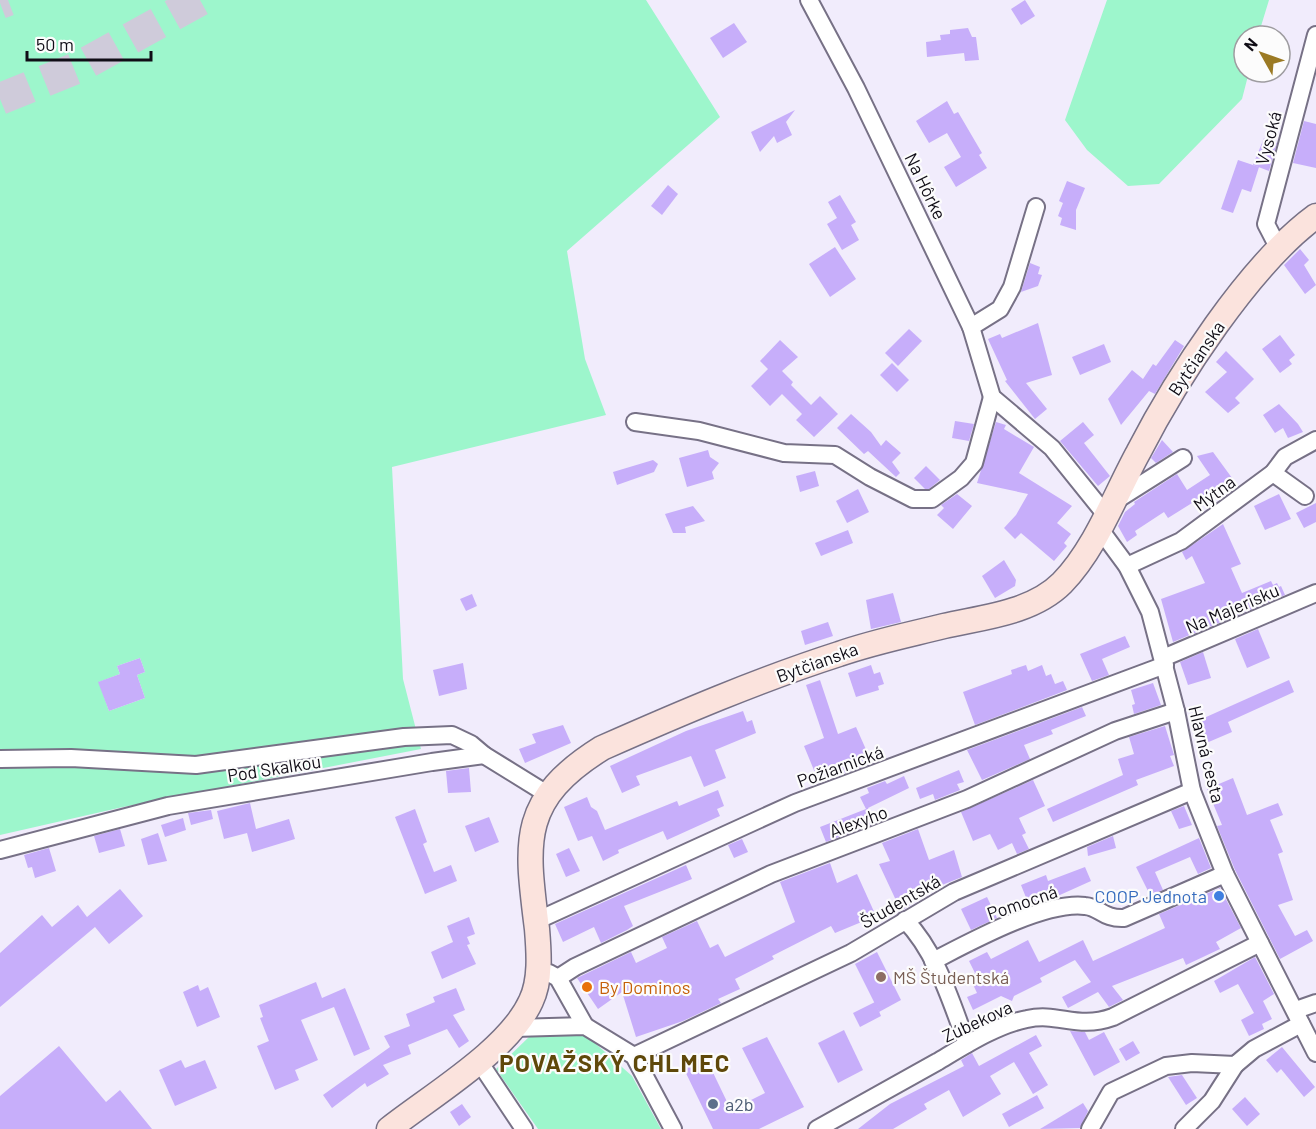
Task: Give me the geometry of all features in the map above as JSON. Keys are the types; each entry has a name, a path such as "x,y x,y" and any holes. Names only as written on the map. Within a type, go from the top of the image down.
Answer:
{"main road":[{"name":"Bytčianska","path":"389,1129 478,1060 514,1028 548,972 536,921 531,844 535,822 547,794 575,765 602,748 789,671 873,643 996,614 1042,598 1070,575 1172,393 1238,298 1279,249 1316,216"}],"street":[{"name":"Na Hôrke","path":"809,0 898,172 971,327 992,397"},
{"name":"Vysoká","path":"1279,249 1266,224 1316,35"},
{"path":"971,327 1000,309 1012,287 1036,207"},
{"path":"635,422 708,433 784,453 835,455 870,477 913,499 932,499 962,478 974,463 992,397 1052,448 1105,515 1183,458"},
{"name":"Mýtna","path":"1127,566 1181,541 1273,473 1285,457 1316,440"},
{"path":"1273,473 1305,496"},
{"name":"Hlavná cesta","path":"1105,515 1150,612 1176,711 1192,791 1225,874 1316,1053"},
{"name":"Na Majerisku","path":"1164,662 1316,593"},
{"name":"Požiarnická","path":"536,921 795,803 1164,662"},
{"name":"Alexyho","path":"548,972 584,963 771,874 967,799 1115,731 1176,711"},
{"path":"0,759 71,758 196,765 437,734 452,735 471,744 484,755 547,794"},
{"name":"Pod Skalkou","path":"0,849 168,806 484,755"},
{"name":"Študentská","path":"634,1056 851,953 954,892 1192,791"},
{"name":"Pomocná","path":"933,961 1023,919 1062,906 1088,906 1110,919 1124,918 1225,874"},
{"path":"905,920 921,937 968,1044"},
{"name":"Zúbekova","path":"817,1129 968,1044 1028,1018 1049,1018 1095,1024 1260,943"},
{"path":"548,972 585,1026 634,1056 673,1129"},
{"path":"1184,1129 1212,1101 1235,1065 1316,1003"},
{"path":"514,1028 585,1026"},
{"path":"478,1060 524,1129"},
{"path":"1090,1129 1111,1092 1166,1066 1192,1063 1235,1065"}],"green space":[{"path":"0,0 646,0 720,117 567,251 585,359 606,415 392,467 403,679 421,749 123,807 0,835","holes":["140,658 145,672 137,675 145,698 109,711 99,682 120,674 117,666"]},
{"path":"1107,0 1269,0 1262,24 1232,24 1232,84 1246,84 1242,99 1159,184 1128,186 1087,150 1065,120"},
{"path":"530,1036 587,1036 632,1076 661,1129 538,1129 496,1069"}],"building":[{"path":"1025,0 1035,16 1021,25 1011,9"},
{"path":"734,23 747,42 723,58 710,38"},
{"path":"968,28 972,37 976,37 979,60 965,61 964,53 927,57 926,42 941,40 940,35 950,34 950,30"},
{"path":"947,101 954,114 958,112 982,153 979,155 987,168 956,187 944,167 961,157 947,133 929,143 916,121"},
{"path":"795,110 786,122 792,135 777,143 774,136 760,152 751,132"},
{"path":"1304,121 1316,124 1316,168 1293,163"},
{"path":"1264,138 1277,143 1269,171 1253,165"},
{"path":"1238,160 1259,167 1251,192 1242,189 1233,213 1221,209"},
{"path":"1067,181 1085,188 1076,210 1076,230 1060,225 1062,218 1058,216 1063,203 1059,201"},
{"path":"668,185 678,194 662,215 651,206"},
{"path":"840,195 856,222 851,225 859,240 842,250 827,224 837,218 828,202"},
{"path":"835,247 856,279 830,297 809,264"},
{"path":"1300,249 1309,260 1304,265 1316,285 1305,294 1284,265"},
{"path":"1030,263 1040,267 1038,274 1042,275 1038,286 1021,292"},
{"path":"1038,323 1052,375 1026,383 1047,409 1035,419 1005,381 1007,380 988,339 1000,334 1002,338"},
{"path":"909,329 922,341 898,366 885,353"},
{"path":"1280,335 1295,355 1289,360 1292,364 1280,373 1262,349"},
{"path":"780,340 798,357 782,371 793,382 791,385 811,405 820,396 838,414 814,437 796,420 802,414 782,394 770,406 751,386 768,369 760,361"},
{"path":"1175,340 1184,346 1155,394 1149,391 1121,425 1108,399 1132,370 1143,379 1153,364 1156,366"},
{"path":"1104,344 1111,362 1080,375 1072,357"},
{"path":"1226,351 1254,379 1235,398 1240,403 1228,413 1205,392 1227,372 1216,362"},
{"path":"892,363 909,380 897,392 880,375"},
{"path":"1279,404 1303,432 1288,438 1283,428 1275,433 1263,415"},
{"path":"851,414 871,432 881,446 886,440 901,453 892,462 900,473 896,477 868,451 864,454 837,428"},
{"path":"955,421 974,424 969,441 952,438"},
{"path":"996,422 1006,425 1004,429 1034,447 1019,473 1072,506 1057,523 1071,534 1064,543 1067,546 1054,561 1021,533 1015,539 1004,528 1016,515 1028,494 977,483"},
{"path":"1083,422 1094,435 1084,443 1110,476 1098,486 1060,441"},
{"path":"1162,440 1173,452 1156,463 1151,458"},
{"path":"708,450 710,457 719,463 712,472 714,479 687,487 679,458"},
{"path":"1213,452 1232,478 1168,518 1164,512 1135,531 1137,535 1127,542 1118,526 1125,512 1135,504 1134,502 1177,474 1187,490 1210,475 1197,456"},
{"path":"653,460 658,464 654,472 617,485 613,472"},
{"path":"926,466 940,480 929,489 925,489 914,478"},
{"path":"815,471 819,486 800,492 796,476"},
{"path":"858,489 869,512 847,523 836,501"},
{"path":"957,494 972,506 953,529 937,515 944,508 941,505"},
{"path":"1279,494 1291,519 1265,530 1254,506"},
{"path":"1316,503 1316,522 1304,528 1296,513"},
{"path":"693,506 705,521 685,527 686,533 673,533 665,514"},
{"path":"1223,524 1241,564 1231,568 1242,593 1271,581 1273,585 1277,583 1279,587 1281,586 1285,595 1173,642 1161,599 1205,583 1192,556 1186,560 1182,552"},
{"path":"848,530 853,543 821,556 815,543"},
{"path":"1004,560 1016,580 1015,586 995,598 982,576"},
{"path":"893,593 901,622 871,629 866,600"},
{"path":"472,594 477,606 466,611 460,599"},
{"path":"828,622 833,636 805,645 801,631"},
{"path":"1258,629 1270,658 1247,668 1235,639"},
{"path":"1125,636 1130,647 1102,659 1109,675 1092,681 1080,654"},
{"path":"1203,652 1211,678 1188,685 1180,662"},
{"path":"140,658 145,672 137,675 145,698 109,711 98,682 120,674 117,666"},
{"path":"463,663 467,689 439,696 433,670"},
{"path":"871,665 874,674 880,672 884,684 878,686 879,690 856,697 848,673"},
{"path":"1026,665 1028,671 1042,665 1046,676 1051,674 1055,684 1063,681 1067,690 975,725 963,692 1012,674 1011,670"},
{"path":"820,680 838,734 856,727 872,763 845,773 843,769 818,780 804,746 824,738 806,685"},
{"path":"1289,680 1294,692 1228,722 1232,732 1204,744 1195,722"},
{"path":"1153,683 1161,705 1134,714 1132,705 1135,704 1131,690"},
{"path":"1082,707 1086,716 1051,730 1053,734 1024,745 1030,759 982,780 967,750"},
{"path":"743,711 747,722 752,720 756,733 715,750 726,778 704,787 691,756 636,776 640,785 622,793 610,766 686,731"},
{"path":"563,725 571,743 525,763 519,749 536,743 532,734"},
{"path":"1165,726 1174,755 1170,756 1174,766 1136,780 1138,785 1053,822 1047,809 1123,775 1118,759 1134,754 1129,737"},
{"path":"469,768 471,792 448,793 446,771"},
{"path":"959,770 964,782 957,784 960,790 935,800 933,794 920,799 916,788"},
{"path":"904,776 909,788 868,808 874,823 826,842 820,827 866,809 860,797 869,793 867,788 885,781 887,784"},
{"path":"1233,778 1247,815 1278,803 1283,815 1270,820 1283,852 1278,854 1293,900 1278,905 1295,936 1307,930 1313,941 1280,959 1235,870 1217,826 1222,825 1207,789"},
{"path":"1033,780 1045,806 1019,818 1026,833 1022,835 1029,849 1017,854 1012,843 998,850 990,834 973,841 961,812"},
{"path":"718,790 724,806 717,809 720,816 667,840 663,831 618,850 619,853 603,861 592,836 578,841 564,807 587,797 591,807 597,811 605,830 677,801 679,806"},
{"path":"250,803 256,829 289,819 295,839 252,852 247,833 224,839 217,811"},
{"path":"1184,806 1192,825 1179,829 1171,811"},
{"path":"415,809 427,842 423,844 434,872 451,865 457,881 425,894 395,817"},
{"path":"211,810 213,819 191,825 188,813"},
{"path":"489,817 499,842 475,852 465,826"},
{"path":"183,818 186,830 165,837 161,825"},
{"path":"120,829 125,846 99,853 94,836"},
{"path":"918,829 929,860 954,850 962,877 937,887 935,884 909,896 912,904 901,911 879,864 890,861 882,843"},
{"path":"158,833 167,861 148,865 141,839"},
{"path":"1113,836 1116,848 1088,856 1087,847"},
{"path":"1199,838 1211,868 1198,874 1190,857 1155,872 1163,890 1150,895 1136,867"},
{"path":"742,839 748,852 734,858 728,845"},
{"path":"49,848 56,871 35,878 32,867 28,868 24,855"},
{"path":"569,848 580,871 566,877 556,854"},
{"path":"830,863 837,883 857,874 876,916 835,933 831,926 772,956 774,959 735,979 740,989 718,999 721,1003 683,1021 636,1037 622,992 598,1009 577,978 631,952 636,963 667,948 662,937 697,921 710,948 718,944 725,957 795,922 780,882"},
{"path":"686,865 692,879 624,906 633,926 627,930 601,943 594,927 563,942 555,924"},
{"path":"1085,867 1091,881 1051,899 1029,905 1021,885 1046,875 1048,881"},
{"path":"1220,888 1241,928 1216,942 1220,949 1186,965 1183,958 1112,986 1123,1000 1109,1007 1098,992 1068,1008 1062,997 1091,982 1075,960 1040,978 1042,982 1014,996 1012,1001 1001,996 973,1010 967,997 977,993 969,976 975,973 969,961 987,952 991,959 1028,940 1039,962 1083,940 1093,961 1165,928 1159,914"},
{"path":"120,889 143,916 109,944 95,927 0,1007 0,953 42,915 52,927 78,905 87,917"},
{"path":"987,897 997,918 971,930 961,909"},
{"path":"469,917 475,934 467,937 470,944 467,945 476,964 442,979 431,952 453,942 447,926"},
{"path":"877,952 901,1000 879,1012 855,964"},
{"path":"1255,957 1274,994 1263,1001 1272,1019 1262,1024 1264,1029 1249,1036 1241,1020 1254,1013 1238,984 1220,993 1214,981"},
{"path":"316,982 322,998 345,988 370,1049 354,1056 334,1007 301,1020 318,1060 295,1070 299,1080 275,1090 257,1046 269,1041 260,1018 263,1017 259,1005"},
{"path":"198,985 200,991 208,987 220,1017 197,1027 183,992"},
{"path":"456,988 465,1010 453,1015 469,1041 459,1048 447,1029 408,1045 411,1054 383,1065 389,1074 367,1087 365,1083 332,1108 323,1095 390,1047 384,1036 410,1026 406,1014 435,1002 433,997"},
{"path":"875,1002 881,1016 860,1027 853,1013"},
{"path":"844,1030 863,1070 838,1083 818,1043"},
{"path":"1070,1031 1085,1032 1089,1040 1104,1032 1120,1062 1094,1076"},
{"path":"1036,1035 1042,1046 1029,1053 1048,1085 1033,1094 1014,1062 990,1076 1001,1094 963,1117 949,1090 924,1104 927,1109 893,1129 858,1129 890,1104 964,1066 961,1060 972,1053 979,1066"},
{"path":"767,1037 804,1107 759,1129 713,1129 683,1067 705,1056 731,1110 765,1093 742,1048"},
{"path":"1133,1041 1140,1053 1126,1061 1119,1049"},
{"path":"59,1046 106,1102 120,1090 152,1129 0,1129 0,1096"},
{"path":"1282,1047 1315,1087 1304,1097 1281,1069 1277,1073 1266,1060"},
{"path":"181,1060 185,1068 205,1060 217,1088 175,1106 159,1070"},
{"path":"1182,1075 1197,1098 1186,1105 1168,1077"},
{"path":"1037,1095 1044,1108 1009,1127 1002,1114"},
{"path":"1245,1097 1260,1114 1247,1126 1232,1109"},
{"path":"1083,1103 1088,1111 1080,1128 1040,1129"},
{"path":"462,1104 471,1117 459,1126 450,1112"}],"tunnel":[{"path":"0,3 8,0"},
{"path":"0,99 79,67 200,0"}],"place":[{"name":"COOP Jednota","path":"1219,896"},
{"name":"MŠ Študentská","path":"881,977"},
{"name":"By Dominos","path":"587,987"},
{"name":"a2b","path":"713,1104"}],"district":[{"name":"POVAŽSKÝ CHLMEC","path":"615,1062"}]}
